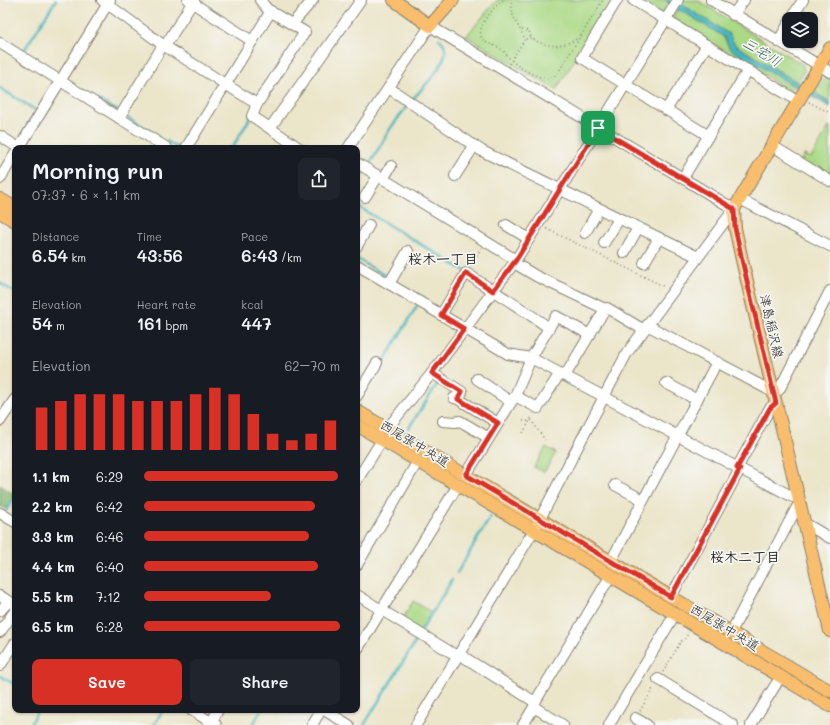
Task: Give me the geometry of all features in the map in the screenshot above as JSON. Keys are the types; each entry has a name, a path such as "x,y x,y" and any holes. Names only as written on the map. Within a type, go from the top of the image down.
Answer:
{"main road":[{"path":"394,0 430,26 453,0"},
{"path":"737,204 830,48"},
{"path":"0,199 12,206"},
{"name":"津島稲沢線","path":"737,204 735,228 830,631"},
{"path":"0,212 12,219"},
{"name":"西尾張中央道","path":"360,414 418,461 458,485 611,561 830,691"},
{"name":"西尾張中央道","path":"360,426 384,434 466,475 611,575 830,706"}],"street":[{"path":"260,0 271,11 305,32 257,104 252,116 295,145"},
{"path":"292,24 313,0"},
{"path":"270,128 361,0"},
{"path":"617,0 582,58 709,136"},
{"path":"633,0 667,17 707,45 748,70 800,98"},
{"path":"360,475 384,434 432,373 515,261 624,84 678,0"},
{"path":"711,0 778,42 817,70 830,72"},
{"path":"733,15 744,0"},
{"path":"795,12 803,0"},
{"path":"21,145 106,1 164,45 257,104"},
{"path":"119,118 191,1 252,41"},
{"path":"188,145 271,11"},
{"path":"350,145 430,26 683,178 830,246"},
{"path":"778,42 782,35"},
{"path":"0,43 162,145"},
{"path":"666,110 707,45"},
{"path":"683,178 748,70"},
{"path":"389,88 474,146 560,190 698,257"},
{"path":"0,136 14,145"},
{"path":"771,145 830,181"},
{"path":"454,176 474,146"},
{"path":"0,179 12,159"},
{"path":"360,165 485,241 536,276 604,309 607,308 717,362 774,397"},
{"path":"366,197 391,166"},
{"path":"416,725 537,525 627,354 737,204"},
{"path":"585,233 599,209"},
{"path":"604,243 619,219"},
{"path":"360,241 369,225"},
{"path":"506,225 529,239"},
{"path":"624,253 638,228"},
{"path":"644,263 659,238"},
{"path":"389,284 408,251"},
{"path":"360,267 508,354 531,358 800,501 731,632"},
{"path":"441,315 466,273 528,312 549,328"},
{"path":"671,597 830,291"},
{"path":"477,379 513,399 538,408 590,335 604,309"},
{"path":"466,475 513,399 531,358 556,316 590,335"},
{"path":"611,561 717,362"},
{"path":"360,391 377,363"},
{"path":"432,373 462,392 456,399 498,423"},
{"path":"666,383 697,400"},
{"path":"0,421 12,403"},
{"path":"443,421 460,421 489,438"},
{"path":"360,560 418,461"},
{"path":"360,645 458,485"},
{"path":"615,485 643,500"},
{"path":"0,513 12,520"},
{"path":"806,524 830,538"},
{"path":"523,725 611,575"},
{"path":"0,596 12,603 0,610"},
{"path":"360,597 458,655 534,704 563,725"},
{"path":"609,725 675,614"},
{"path":"0,632 12,615"},
{"path":"0,666 12,648"},
{"path":"751,725 781,676"},
{"path":"658,680 733,725"},
{"path":"196,713 213,724 217,713"},
{"path":"312,725 319,713"},
{"path":"329,713 349,725"},
{"path":"635,718 647,725"}],"path":[{"path":"503,0 482,26 480,34 484,41 502,50 512,60 540,77 550,79 557,74 603,0"},
{"path":"511,0 513,16 525,39"},
{"path":"521,30 529,31 531,38"},
{"path":"505,71 525,39 531,38 542,44 552,46 563,45 580,37"},
{"path":"800,98 830,113"},
{"path":"538,225 673,291"},
{"path":"466,273 485,241"},
{"path":"523,433 532,417"},
{"path":"523,421 530,420"},
{"path":"530,420 545,440"}],"green space":[{"path":"497,0 612,0 556,90 466,36"},
{"path":"639,0 665,0 670,4 666,12 662,14"},
{"path":"683,0 697,0 803,65 804,71 797,82 735,45 729,34 687,8 681,3"},
{"path":"677,10 682,10 724,37 730,49 794,86 790,91 672,18"},
{"path":"826,75 830,76 830,102 815,93"},
{"path":"829,127 830,177 801,160 804,155 811,158"},
{"path":"546,447 556,453 544,472 534,467"},
{"path":"0,485 12,493 12,500 6,509 0,506"},
{"path":"413,601 431,612 420,631 402,620"}],"water":[{"path":"665,0 675,0 729,34 735,45 830,102 830,107 730,49 724,37 682,11 677,10"}],"waterway":[{"path":"23,52 56,0"},
{"path":"412,100 431,79 443,61 445,53 444,45 439,39"},
{"path":"0,88 37,111"},
{"path":"99,100 118,111"},
{"path":"368,167 390,129 407,106"},
{"path":"124,115 158,136"},
{"path":"234,145 250,118"},
{"path":"167,141 173,145"},
{"path":"360,177 364,172"},
{"path":"360,208 465,271"},
{"path":"360,261 386,276"},
{"path":"0,283 12,291"},
{"path":"381,366 417,306"},
{"path":"408,429 440,380"},
{"path":"6,511 12,502"},
{"path":"457,573 491,516"},
{"path":"615,571 674,606"},
{"path":"421,631 452,580"},
{"path":"696,619 749,651"},
{"path":"364,725 419,636"},
{"path":"1,676 12,683"},
{"path":"30,725 36,713"},
{"path":"154,725 161,713"},
{"path":"253,725 259,713"}],"district":[{"name":"桜木一丁目","path":"443,259"},
{"name":"桜木二丁目","path":"745,557"}],"route":[{"path":"598,128 734,209 735,228 776,403 770,408 737,468 740,469 671,597 466,475 498,423 458,399 462,392 432,373 464,329 441,315 466,273 493,291 516,260 598,128"}],"water label":[{"name":"三宅川","path":"762,52"}]}
